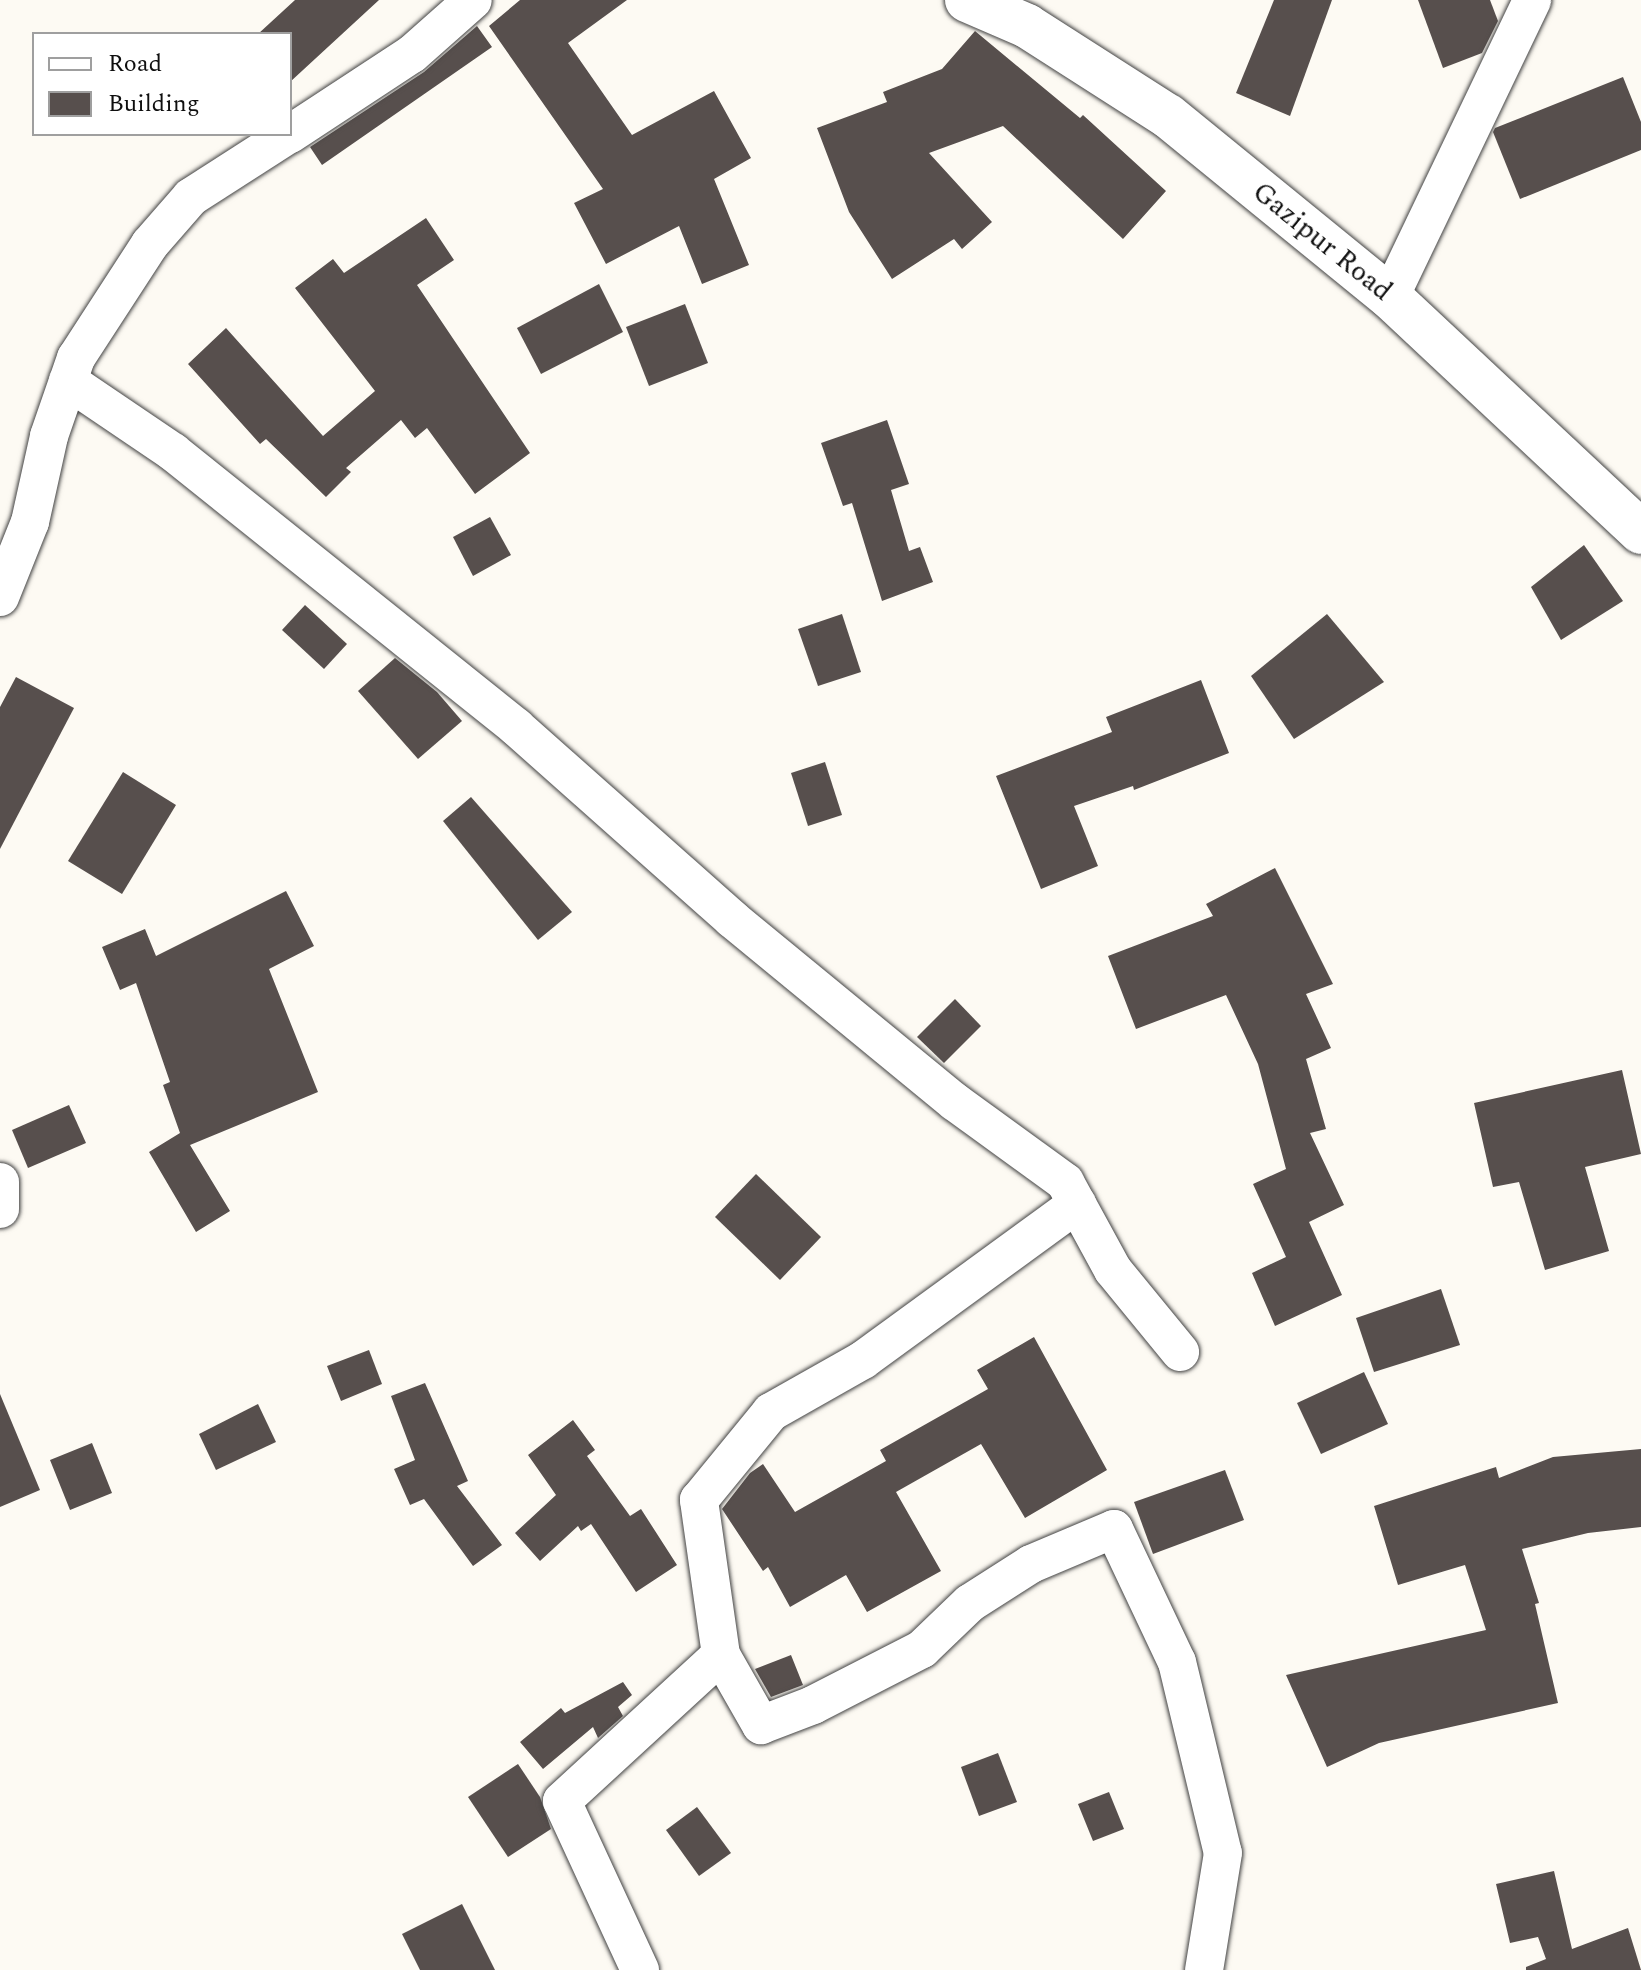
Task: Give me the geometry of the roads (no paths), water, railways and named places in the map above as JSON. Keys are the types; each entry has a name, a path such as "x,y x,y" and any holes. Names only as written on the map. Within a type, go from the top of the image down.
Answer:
{"street":[{"path":"292,133 412,54 473,0"},
{"name":"Gazipur Road","path":"967,0 1027,26 1168,116 1390,297 1641,532"},
{"path":"1390,297 1532,0"},
{"path":"0,597 30,522 49,436 76,358 150,244 191,197 287,136"},
{"path":"68,381 173,452 516,727 732,919 955,1102 1065,1182 1113,1270 1180,1352"},
{"path":"0,1182 0,1209"},
{"path":"1077,1204 863,1360 771,1412 699,1500 721,1655 761,1725 813,1705 922,1649 970,1603 1031,1564 1114,1529 1177,1662 1223,1853 1204,1970"},
{"path":"640,1970 562,1801 721,1655"}]}
